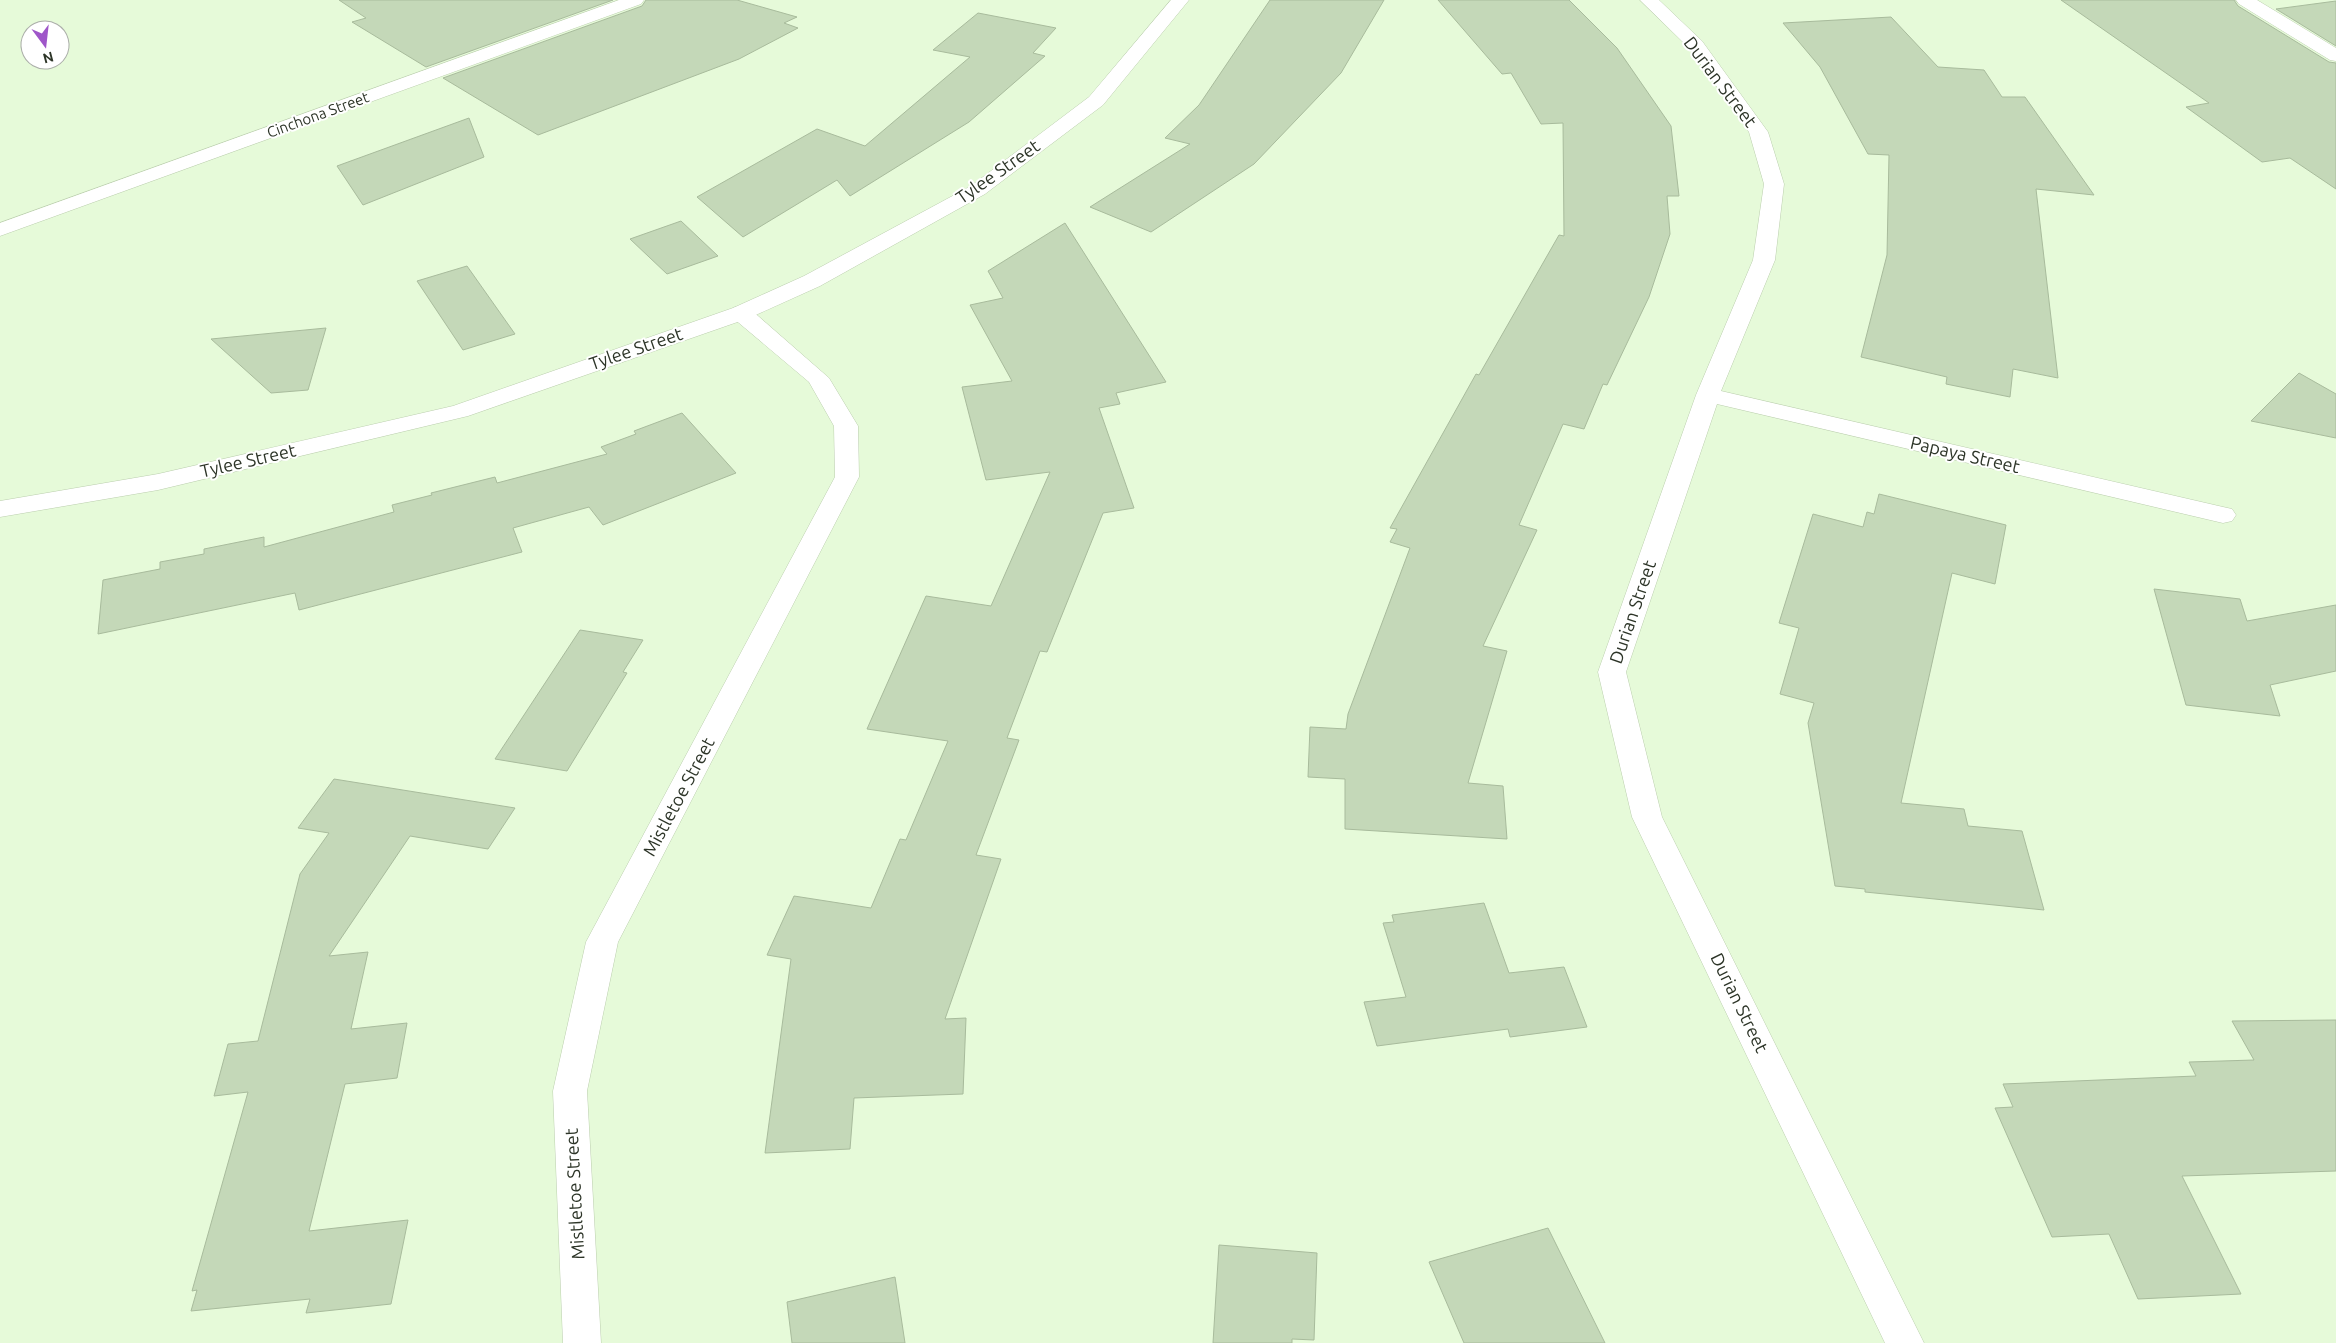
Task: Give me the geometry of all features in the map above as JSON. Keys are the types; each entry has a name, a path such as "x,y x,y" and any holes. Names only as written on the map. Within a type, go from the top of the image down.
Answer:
{"street":[{"name":"Cinchona Street","path":"0,230 635,0"},
{"name":"Tylee Street","path":"0,510 158,482 460,411 741,313 812,281 978,190 1096,101 1180,0"},
{"name":"Durian Street","path":"1649,0 1696,45 1758,132 1774,184 1764,260 1708,395 1612,672 1647,817 1905,1343"},
{"path":"2245,0 2336,56"},
{"name":"Mistletoe Street","path":"582,1343 570,1091 602,942 847,477 846,426 818,378 741,313"},
{"name":"Papaya Street","path":"1708,395 2223,515"}],"building":[{"path":"339,0 613,0 426,67 352,22 366,18"},
{"path":"646,0 737,0 797,17 784,23 798,28 739,59 538,135 443,78 642,6"},
{"path":"1270,0 1384,0 1341,73 1254,164 1151,232 1090,207 1190,144 1165,138 1199,105"},
{"path":"1438,0 1569,0 1617,48 1671,126 1679,196 1667,196 1670,234 1649,297 1607,385 1603,384 1584,429 1563,424 1519,525 1537,530 1483,646 1507,651 1468,783 1503,786 1507,839 1345,829 1345,779 1308,777 1310,727 1346,729 1348,714 1410,548 1390,542 1397,529 1390,528 1476,374 1479,375 1559,235 1564,236 1563,123 1541,124 1511,73 1502,74"},
{"path":"2061,0 2234,0 2238,6 2329,62 2336,63 2336,189 2290,158 2262,162 2186,107 2209,103"},
{"path":"2336,1 2336,46 2276,9"},
{"path":"978,13 1056,28 1033,53 1045,56 969,122 850,196 837,180 743,237 697,197 817,129 865,146 970,57 933,50"},
{"path":"1891,17 1938,67 1984,70 2002,97 2025,97 2094,195 2036,189 2058,378 2013,369 2010,397 1946,384 1947,377 1861,357 1887,255 1889,155 1868,154 1820,67 1783,23"},
{"path":"469,118 484,157 363,205 337,166"},
{"path":"681,221 718,256 667,274 630,239"},
{"path":"1065,223 1166,382 1116,393 1120,404 1099,408 1134,508 1103,513 1047,652 1040,651 1007,738 1019,740 976,855 1001,859 945,1019 966,1018 963,1094 854,1098 850,1149 765,1153 791,959 767,955 794,896 871,908 900,839 906,840 948,741 867,729 926,596 991,606 1050,472 986,480 962,387 1012,381 970,305 1003,298 988,271"},
{"path":"467,266 515,334 463,350 417,281"},
{"path":"326,328 308,390 271,393 211,339"},
{"path":"2299,373 2336,394 2336,438 2251,421"},
{"path":"682,413 736,473 603,525 589,507 513,528 522,552 299,610 295,593 98,634 103,580 160,569 160,562 204,554 204,549 264,537 264,547 394,512 392,505 432,495 431,493 495,477 497,483 607,454 601,447 636,434 634,431"},
{"path":"1879,494 2006,525 1995,584 1952,573 1901,803 1964,809 1968,826 2022,831 2044,910 1865,892 1865,889 1835,886 1808,723 1814,703 1780,694 1799,628 1779,623 1813,514 1863,527 1867,512 1874,514"},
{"path":"2154,589 2240,599 2247,621 2336,605 2336,671 2270,685 2280,716 2186,705"},
{"path":"580,630 643,640 623,672 627,673 567,771 495,759"},
{"path":"334,779 515,808 488,849 410,836 329,956 368,952 351,1029 407,1023 397,1078 345,1084 309,1231 408,1220 391,1304 306,1313 310,1299 191,1311 197,1290 192,1291 248,1092 214,1096 228,1044 258,1041 300,874 329,833 298,828"},
{"path":"1484,903 1509,973 1564,967 1587,1027 1510,1037 1508,1029 1377,1046 1364,1002 1406,997 1383,923 1394,922 1392,915"},
{"path":"2336,1020 2336,1171 2182,1176 2241,1294 2138,1299 2109,1234 2052,1237 1995,1108 2013,1107 2003,1084 2196,1076 2189,1062 2254,1060 2232,1021"},
{"path":"1548,1228 1605,1343 1464,1343 1429,1262"},
{"path":"1219,1245 1317,1253 1314,1340 1292,1339 1292,1343 1213,1343"},
{"path":"895,1277 905,1343 792,1343 787,1302"}]}
